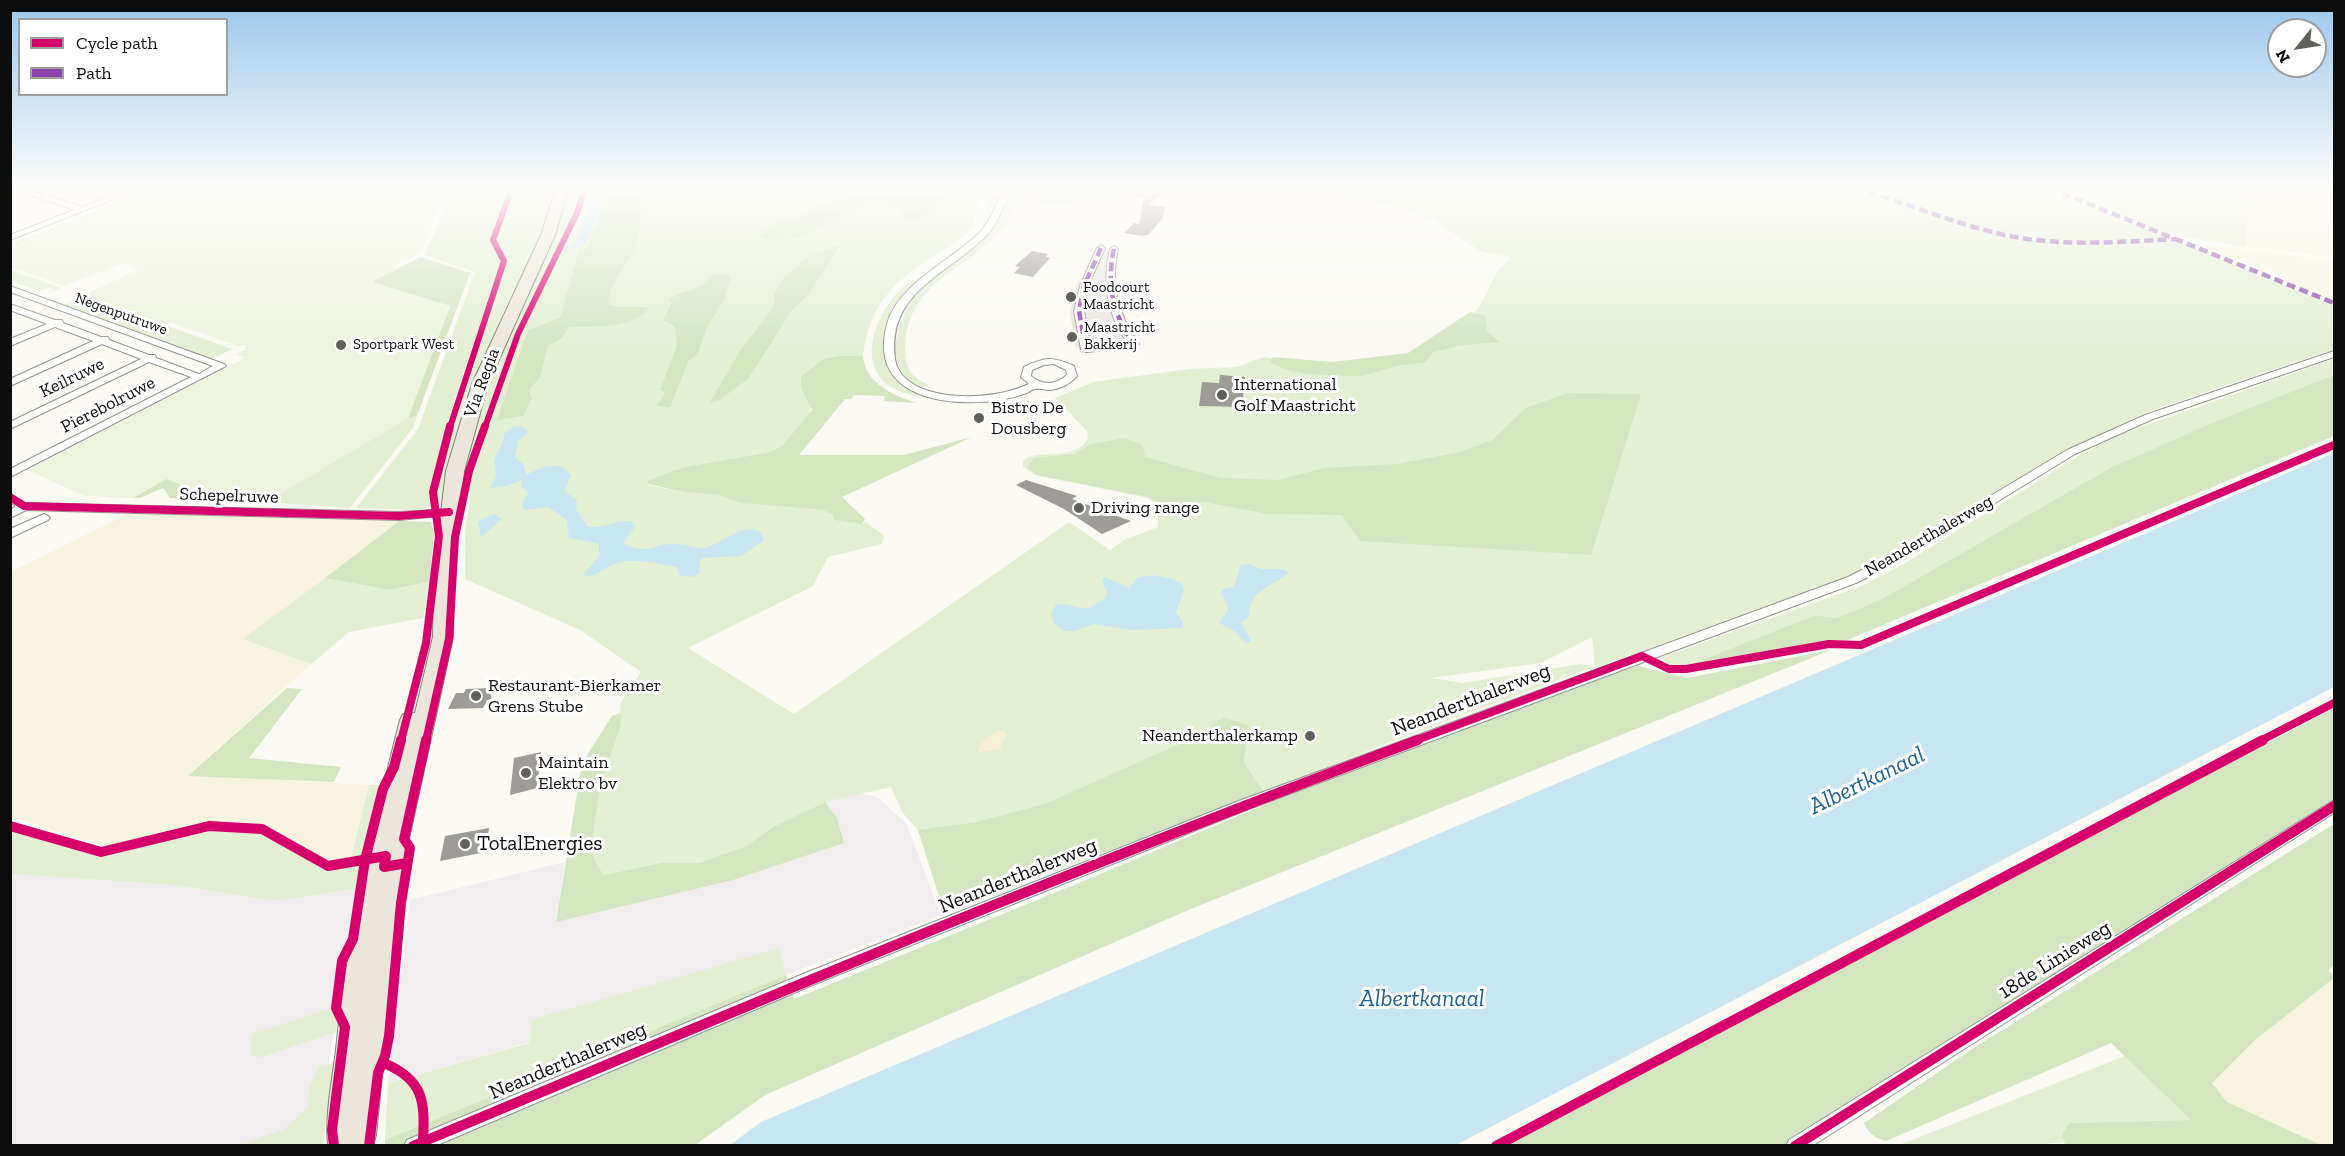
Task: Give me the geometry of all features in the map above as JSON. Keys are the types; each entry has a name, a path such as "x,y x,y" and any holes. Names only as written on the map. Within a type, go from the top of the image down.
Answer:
{"main road":[{"name":"Via Regia","path":"433,662 444,625 443,590 449,512 461,444 480,384 545,242"},
{"path":"343,1146 350,1043 368,900 384,826 433,662"},
{"path":"358,1146 361,1136 391,866 433,662"}],"street":[{"path":"973,242 925,279 902,305 891,328 890,359 894,372 904,383 933,395 1004,396 1035,384"},
{"path":"1101,248 1084,286 1079,312 1086,349 1134,344 1120,326 1111,287 1109,272 1114,249"},
{"name":"Negenputruwe","path":"10,289 221,366"},
{"path":"10,307 33,297"},
{"name":"Negenputruwe","path":"10,307 199,378"},
{"path":"10,343 77,314"},
{"path":"10,382 123,331"},
{"name":"Keilruwe","path":"10,426 171,348"},
{"name":"Neanderthalerweg","path":"413,1146 808,979 1230,810 1852,580 1903,554 2081,448 2149,417 2334,354"},
{"name":"Pierebolruwe","path":"10,474 221,366"},
{"path":"10,497 24,506 10,514"},
{"name":"Schepelruwe","path":"24,506 415,516 449,512"},
{"path":"10,534 44,518"},
{"name":"18de Linieweg","path":"1795,1146 2334,806"}],"shaded area":[{"path":"2245,242 2334,242 2334,257 2245,247"},
{"path":"2191,243 2334,260 2334,301 2294,285 2292,280 2286,277"},
{"path":"1094,251 1117,252 1115,276 1121,312 1130,335 1139,344 1081,353 1075,345 1070,313 1076,284 1088,268"},
{"path":"128,514 399,521 244,639 311,664 189,775 369,785 350,859 332,862 274,828 226,820 108,847 11,817 11,572"},
{"path":"860,793 877,797 906,823 941,915 786,975 778,949 532,1020 529,1042 388,1083 410,900 565,862 556,921 844,843 837,818 825,802"},
{"path":"11,874 172,885 276,901 356,889 316,1145 11,1146"},
{"path":"2334,978 2334,1145 2321,1145 2227,1102 2211,1083 2254,1041"}],"green space":[{"path":"16,242 27,242 17,246 11,244"},
{"name":"Sportpark West","path":"24,242 424,242 419,254 392,267 397,269 372,282 450,306 408,418 266,502 218,500 167,479 133,498 85,496 27,470 245,358 236,354 245,350 246,345 238,346 162,319 142,328 69,301 139,270 124,263 64,286 11,267 11,247"},
{"path":"430,242 492,242 501,264 446,427 432,489 433,506 418,510 356,508 418,429 475,272 424,255"},
{"path":"496,242 539,242 442,502 438,505 437,489 441,462 450,427 505,263"},
{"path":"545,242 956,242 907,275 886,296 871,322 863,356 840,356 807,399 811,404 809,415 783,445 771,452 684,467 647,481 648,485 684,492 719,495 740,503 823,510 862,524 866,522 884,536 882,544 828,557 813,586 688,648 794,714 1069,522 1110,550 1124,540 1158,527 1157,511 1148,498 1035,475 1023,467 1023,461 1028,457 1069,452 1083,445 1088,439 1087,431 1055,398 1093,382 1189,369 1237,367 1264,357 1322,366 1416,356 1476,311 1494,277 1510,259 1510,257 1482,252 1467,242 2178,242 2334,305 2334,349 2149,411 2062,454 1888,556 1846,577 1595,668 1592,637 1541,663 1431,678 1463,683 1581,664 1593,667 1392,741 1264,793 1244,762 1249,726 975,837 918,830 902,812 891,787 825,802 773,827 746,846 699,863 660,863 604,875 596,863 591,848 601,783 621,725 620,704 641,672 580,630 465,579 465,533 470,499 453,502 478,405"},
{"path":"589,242 637,242 611,288 608,304 618,307 650,307 634,320 623,323 569,327 561,339 548,346 540,377 529,390 532,399 523,416 497,420 528,330 560,318 579,251 587,248"},
{"path":"976,242 989,242 927,292 916,307 909,325 905,348 910,371 918,379 930,385 919,388 900,369 896,357 896,342 900,324 908,307 918,293 944,267"},
{"path":"2214,242 2245,242 2245,247"},
{"path":"837,246 840,247 807,296 792,310 748,379 718,401 709,404 740,351 770,312 775,303 774,294 783,279 806,258"},
{"path":"421,257 470,273 417,416 408,418 450,306 371,282"},
{"path":"10,270 61,288 48,293 54,289 40,291 11,281"},
{"path":"713,274 731,275 724,300 708,325 697,355 689,360 670,407 657,406 665,392 660,390 677,346 675,327 663,320 672,303 669,300 696,288"},
{"path":"126,276 79,303 143,327 169,316 177,319 165,325 232,349 212,359 64,305"},
{"path":"921,276 902,297 895,311 886,341 886,356 890,370 898,382 926,398 888,385 876,371 872,360 874,335 884,311 900,290"},
{"path":"1470,312 1486,316 1487,331 1499,342 1457,346 1433,352 1426,362 1396,366 1362,376 1306,374 1287,370 1270,362 1273,357 1332,362 1408,353"},
{"path":"863,356 865,366 875,381 900,397 917,403 884,401 885,396 854,395 851,399 845,399 799,455 904,455 972,437 842,497 865,519 862,524 834,520 833,515 823,510 740,503 719,495 684,492 648,484 647,481 684,467 771,452 783,445 812,410 801,387 801,377 823,359"},
{"path":"2334,359 2334,375 2214,422 2110,468 1882,599 1836,618 1815,615 1684,667 1666,663 1662,657 1859,587 1902,565 2090,449 2124,433"},
{"path":"2334,375 2334,436 1847,640 1829,641 1684,667 1815,615 1836,618 1882,599 2110,468 2214,422"},
{"path":"1568,393 1641,394 1591,555 1360,541 1342,515 1268,514 1204,502 1184,504 1167,518 1157,503 1149,497 1037,475 1027,468 1034,458 1075,454 1092,444 1124,438 1140,444 1144,449 1145,457 1221,478 1278,480 1324,468 1397,464 1461,452 1492,440 1526,408"},
{"path":"417,416 413,428 350,508 266,502 408,418"},
{"path":"167,478 218,500 170,498 163,488 140,498 133,498"},
{"path":"399,521 431,522 434,535 429,582 389,590 325,578"},
{"path":"325,578 389,590 429,582 423,618 349,632 311,664 243,639"},
{"path":"1831,650 1186,911 765,1095 695,1145 385,1146 385,1140 786,975 794,999 1091,878 1498,706 1638,666 1687,678"},
{"path":"287,688 302,689 249,758 341,767 334,782 188,776"},
{"path":"2334,708 2334,813 1799,1145 1507,1146"},
{"path":"621,713 621,725 601,783 591,848 596,863 604,875 660,863 699,863 746,846 773,827 825,802 837,818 844,843 733,880 556,922 582,763 612,716"},
{"path":"1224,717 1249,726 1244,762 1264,793 944,912 918,830 977,822 1045,804 1195,737"},
{"path":"369,785 379,785 356,889 276,901 172,885 11,874 11,830 104,854 221,827 266,834 323,869 349,866"},
{"path":"2334,824 2334,965 2329,970 2334,978 2254,1041 2212,1083 2227,1102 2321,1145 2065,1145 2062,1134 2069,1123 2191,1120 2111,1043 1886,1141 1876,1137 1868,1130 1864,1123 1972,1049"},
{"path":"779,948 786,975 385,1140 388,1083 529,1043 531,1020"},
{"path":"332,1008 339,1031 258,1058 250,1054 252,1034"},
{"path":"2125,1056 2192,1120 2069,1123 2062,1134 2064,1142 2022,1146 1897,1146"},
{"path":"334,1063 323,1145 241,1145 284,1129 308,1108 309,1088 319,1066"}],"sand":[{"path":"1004,731 1007,736 1001,742 1001,749 978,752 986,739"}],"water":[{"path":"576,242 586,242 586,243 572,250"},
{"path":"522,426 528,432 518,441 515,457 524,465 526,475 550,466 562,467 571,476 564,491 577,500 576,509 587,526 599,527 623,521 634,523 635,527 624,541 625,545 640,549 669,544 704,548 747,529 762,533 763,541 741,556 702,558 699,573 693,577 680,576 676,567 635,561 614,564 592,576 583,575 599,556 599,544 569,538 567,520 548,507 525,510 522,505 528,493 521,486 522,480 506,486 490,488 496,476 494,460 503,442 504,434 511,428"},
{"name":"Albertkanaal","path":"2334,453 2334,687 1456,1145 730,1145 761,1122"},
{"path":"494,514 502,519 481,537 478,523"},
{"path":"1249,564 1261,569 1284,569 1289,573 1262,590 1252,601 1249,617 1241,622 1251,640 1247,644 1234,631 1219,623 1228,610 1227,603 1220,593 1223,589 1234,587 1241,565"},
{"path":"1152,575 1173,579 1182,584 1184,590 1176,612 1183,623 1182,628 1132,630 1094,624 1074,631 1064,631 1054,624 1051,613 1056,605 1064,604 1088,609 1105,598 1107,593 1102,580 1105,577 1129,588 1137,578"}],"building":[{"path":"1032,251 1048,254 1045,257 1050,258 1033,277 1014,273 1020,267 1015,266"},
{"name":"International Golf Maastricht","path":"1220,375 1245,377 1242,407 1199,406 1202,382 1219,383"},
{"name":"Driving range","path":"1026,480 1077,496 1072,499 1131,521 1102,534 1064,509 1016,485"},
{"name":"Restaurant-Bierkamer Grens Stube","path":"489,688 492,700 487,700 483,708 448,709 456,693 464,693 466,689"},
{"name":"Maintain Elektro bv","path":"541,752 537,788 510,795 514,758"},
{"name":"TotalEnergies","path":"489,828 486,852 440,861 445,836"}],"marked path":[{"path":"2067,242 2112,242"},
{"path":"2183,242 2334,303"},
{"path":"1101,248 1084,286 1079,311 1086,349 1134,344"},
{"path":"1114,249 1110,273 1112,299 1121,324 1134,344"}],"cycle path":[{"path":"334,1146 332,1130 345,1027 336,1008 342,961 353,939 365,860 383,789 394,767 426,643 439,536 433,492 454,410 504,261 494,242"},
{"path":"369,1146 378,1073 385,1056 389,1036 401,903 410,848 404,839 449,639 455,537 469,471 518,334 563,242"},
{"path":"413,1146 809,979 1241,806 1642,656 1669,669 1686,669 1829,644 1861,645 2334,445"},
{"path":"10,497 24,506 399,516 449,512"},
{"path":"1496,1146 2078,836 2334,703"},
{"path":"1795,1146 2334,806"},
{"path":"10,826 101,852 209,826 262,829 328,866 386,856 384,867 407,863"},
{"path":"384,1063 408,1076 420,1093 424,1114 423,1141"}],"place":[{"name":"Foodcourt Maastricht","path":"1071,297"},
{"name":"Maastricht Bakkerij","path":"1072,337"},
{"name":"Sportpark West","path":"341,345"},
{"name":"International Golf Maastricht","path":"1222,395"},
{"name":"Bistro De Dousberg","path":"979,418"},
{"name":"Driving range","path":"1079,508"},
{"name":"Restaurant-Bierkamer Grens Stube","path":"476,696"},
{"name":"Neanderthalerkamp","path":"1310,736"},
{"name":"Maintain Elektro bv","path":"526,773"},
{"name":"TotalEnergies","path":"465,844"}]}
